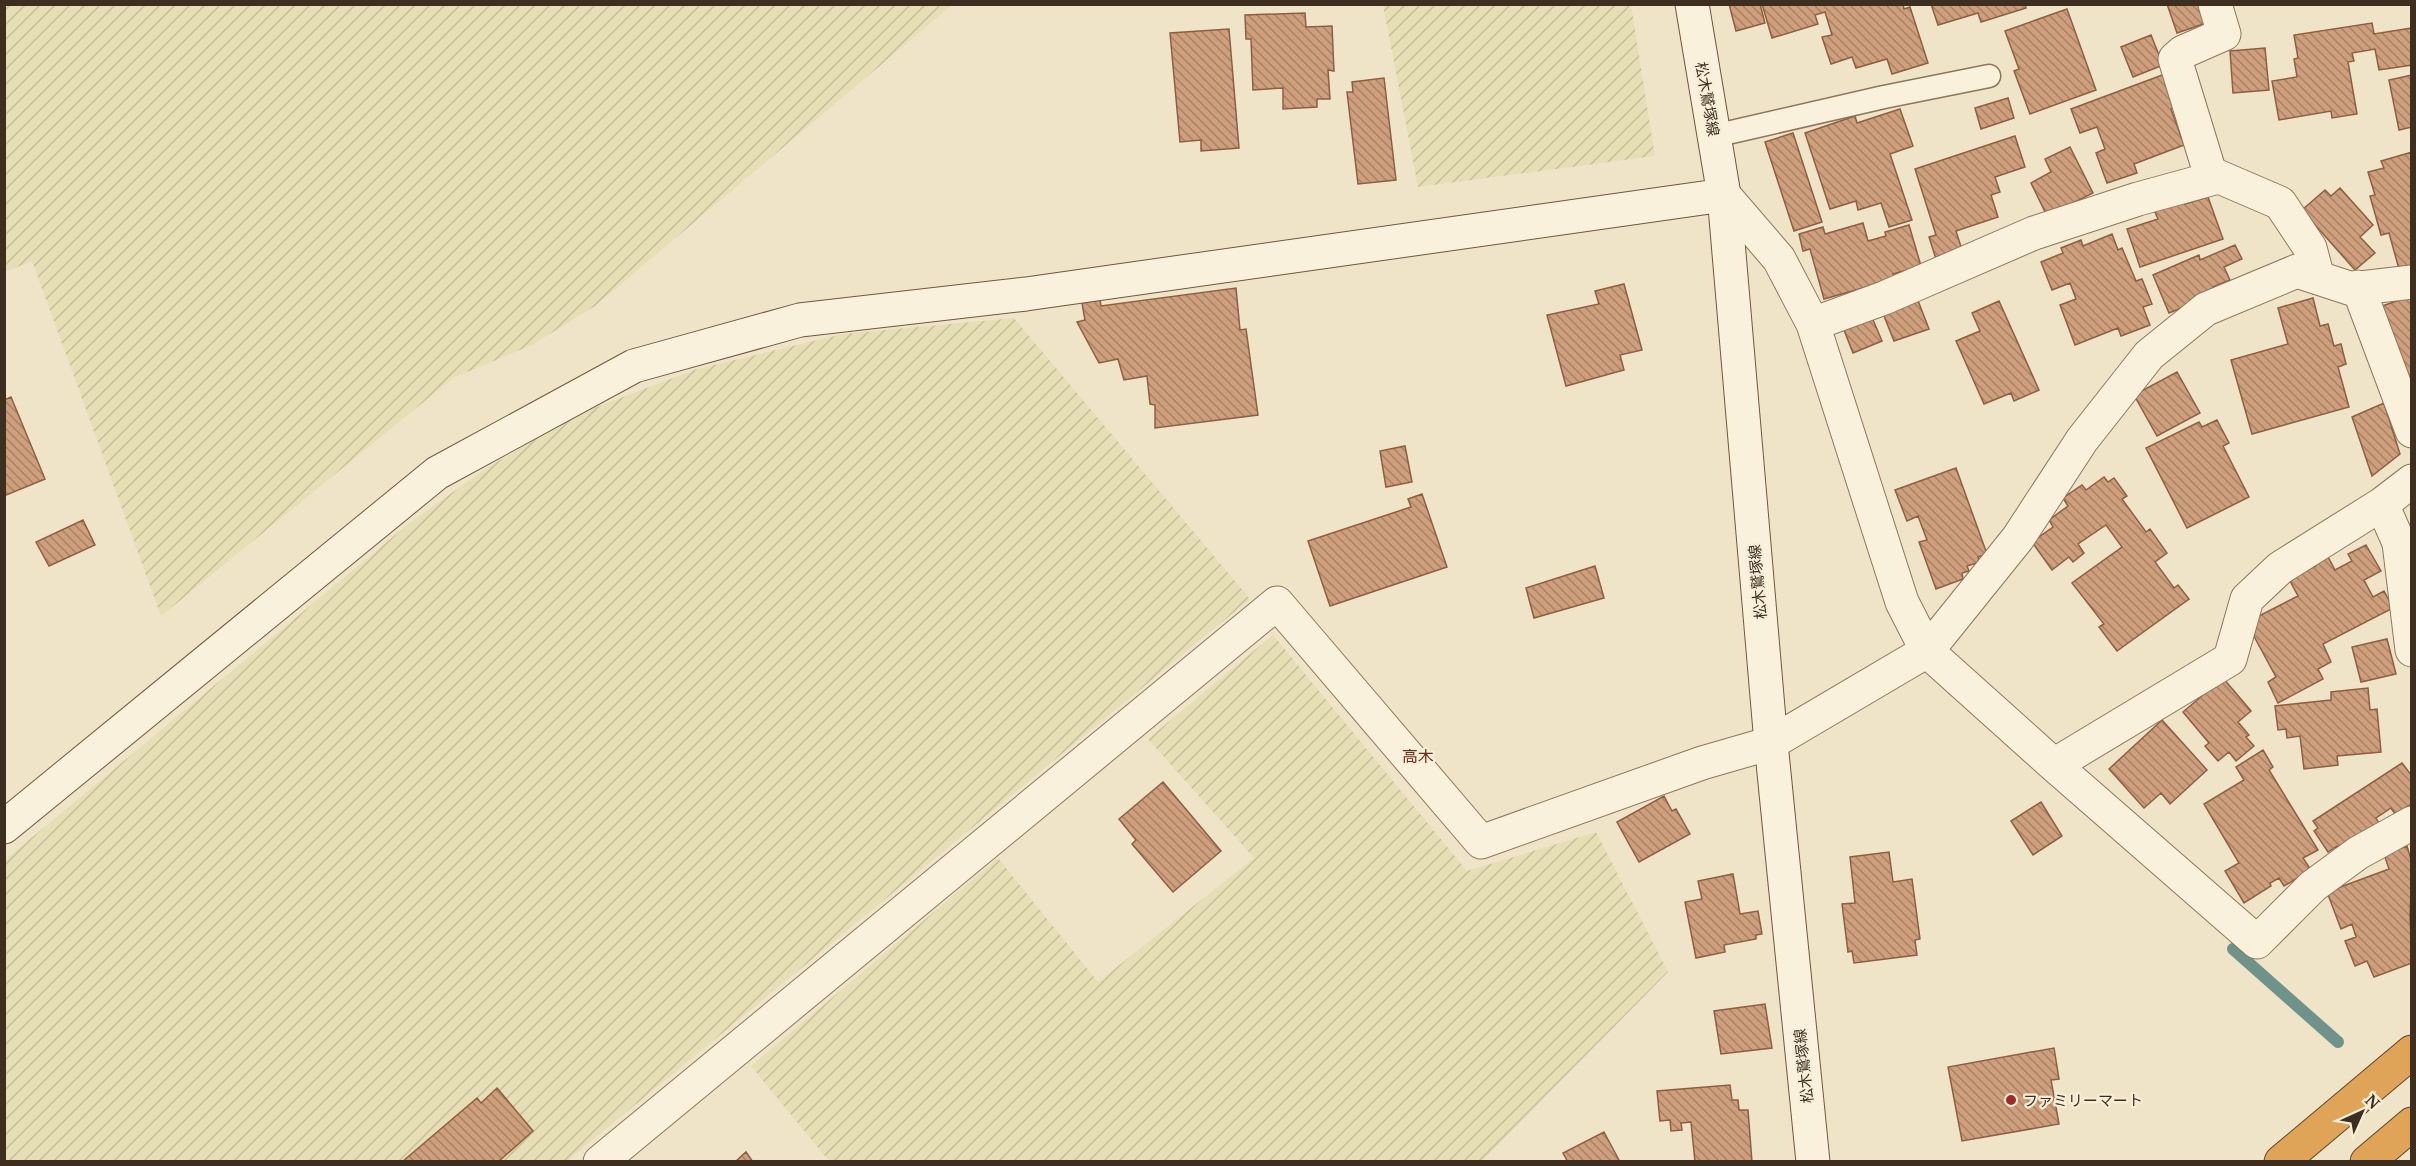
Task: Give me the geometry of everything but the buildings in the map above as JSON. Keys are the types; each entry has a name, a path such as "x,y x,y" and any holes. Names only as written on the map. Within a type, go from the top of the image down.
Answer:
{"highway":[{"path":"2281,1161 2412,1052"},
{"path":"2367,1161 2412,1124"}],"street":[{"name":"松木鷲塚線","path":"1692,4 1724,195 1771,743 1813,1161"},
{"path":"2215,4 2224,34 2183,52 2175,59 2210,173 2280,203 2310,248 2318,278"},
{"path":"1813,324 1884,298 2034,233 2138,199 2218,177"},
{"path":"4,827 437,472 634,366 800,320 1026,294 1724,195 1779,259 1813,324 1902,602 1927,651 2257,942 2313,886 2358,853 2412,823"},
{"path":"600,1161 1277,603 1481,842 1702,763 1771,743 1927,651 2018,538 2082,440 2149,354 2206,309 2297,270 2352,289 2412,282"},
{"path":"2358,287 2412,431"},
{"path":"2054,765 2230,658 2247,599 2280,568 2382,504 2412,481"},
{"path":"2382,504 2399,543 2412,650"}],"lane":[{"path":"1714,136 1989,76"}],"shaded area":[{"path":"5,4 952,5 595,306 532,345 453,378 161,616 32,261 5,272"},
{"path":"1383,5 1631,5 1655,156 1418,187"},
{"path":"1014,318 1250,599 567,1161 5,1162 5,860 407,525 485,469 575,415 697,369 843,334"},
{"path":"1273,635 1467,871 1596,832 1668,972 1482,1161 829,1161 751,1066 998,858 1098,982 1254,858 1148,739"}],"waterway":[{"path":"2233,949 2338,1042"}],"place":[{"name":"ファミリーマート","path":"2011,1100"}],"district":[{"name":"高木","path":"1418,756"}]}
